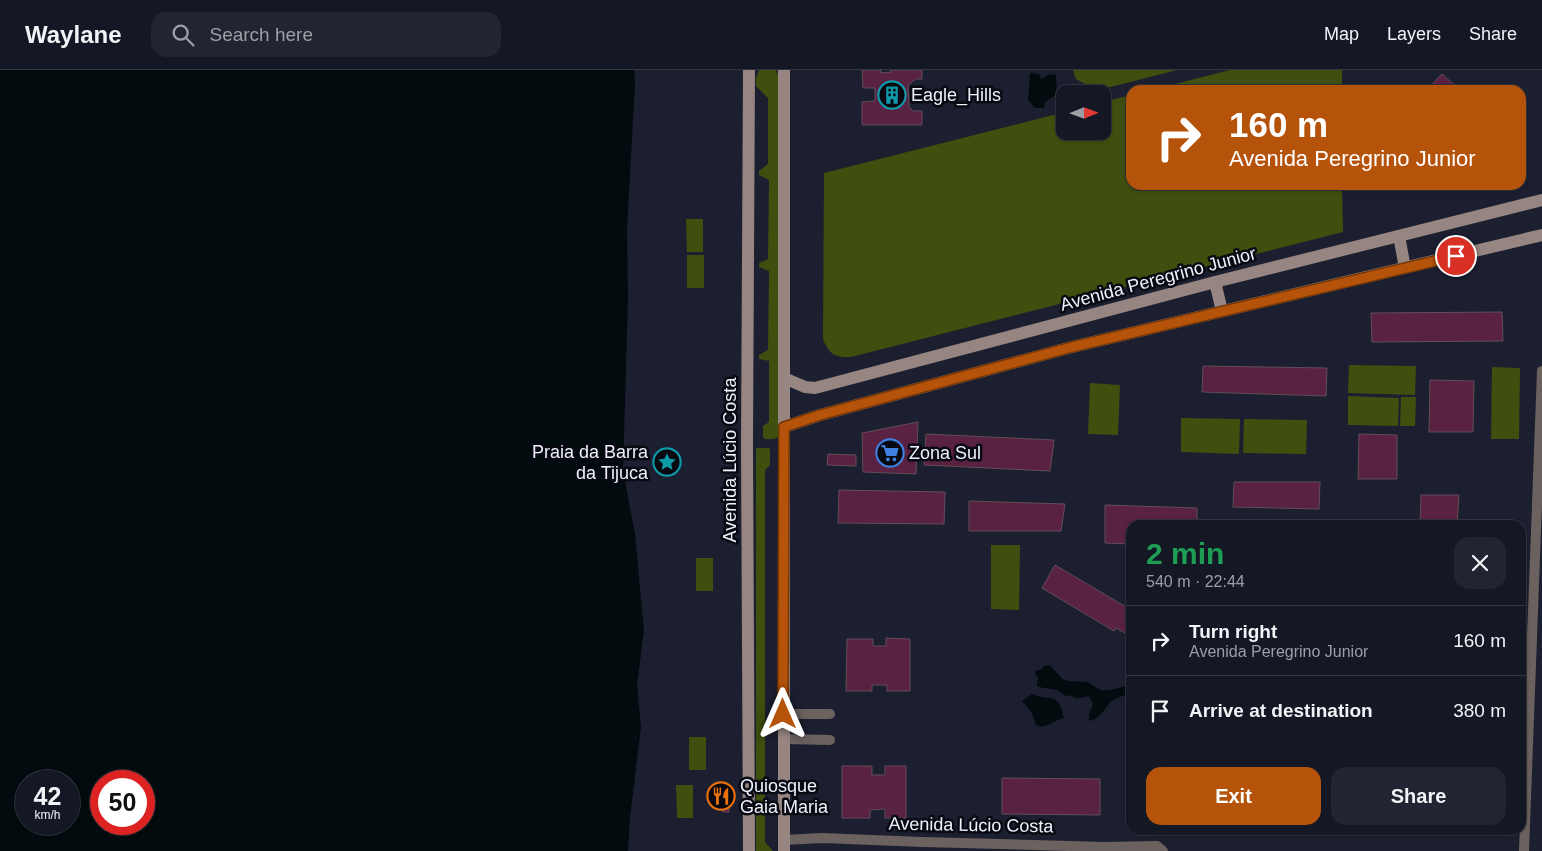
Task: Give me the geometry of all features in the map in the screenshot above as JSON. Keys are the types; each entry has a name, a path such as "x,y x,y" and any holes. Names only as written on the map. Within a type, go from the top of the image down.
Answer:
{"street":[{"name":"Avenida Lúcio Costa","path":"748,851 747,444 749,70"},
{"name":"Avenida Lúcio Costa","path":"784,70 784,845 822,838 923,847 1160,849"},
{"name":"Avenida Peregrino Junior","path":"784,378 797,385 815,388 1215,282 1542,200"},
{"path":"784,427 820,415 1072,347 1542,235"},
{"path":"1399,236 1405,268"},
{"path":"1215,282 1222,311"},
{"path":"1526,715 1542,371"},
{"path":"783,714 830,714"},
{"path":"784,739 830,740"},
{"path":"1524,835 1524,851"}],"green space":[{"path":"759,70 776,70 778,76 778,437 775,439 765,439 763,437 763,426 769,422 769,361 759,359 759,355 768,350 769,271 759,267 759,263 768,259 769,180 759,175 759,171 768,164 768,98 756,86"},
{"path":"1073,70 1177,70 1111,87 1111,85 1087,85 1076,79"},
{"path":"1230,70 1342,70 1342,85 1171,85"},
{"path":"1126,96 1126,190 1342,190 1343,232 851,357 836,356 828,349 823,340 824,173 1056,114 1056,140 1111,140 1111,100"},
{"path":"686,219 703,219 703,252 687,252"},
{"path":"687,255 704,255 704,288 687,288"},
{"path":"1349,365 1416,366 1415,395 1348,393"},
{"path":"1492,367 1520,368 1519,439 1491,439"},
{"path":"1090,383 1120,385 1118,435 1088,434"},
{"path":"1348,396 1399,398 1398,426 1348,425"},
{"path":"1401,397 1416,397 1415,426 1400,426"},
{"path":"1181,418 1240,419 1239,454 1181,452"},
{"path":"1244,419 1307,420 1306,454 1243,453"},
{"path":"756,448 769,448 770,450 770,465 765,470 765,842 773,851 756,851"},
{"path":"1215,519 1285,520 1215,520"},
{"path":"991,545 1020,545 1019,610 991,609"},
{"path":"696,558 713,558 713,591 696,591"},
{"path":"689,737 706,737 706,770 689,770"},
{"path":"676,785 693,785 693,818 677,818"}],"shaded area":[{"path":"0,70 634,70 635,84 627,228 628,298 623,471 635,534 644,630 637,685 641,727 630,817 628,851 0,851"},
{"path":"1030,73 1039,74 1042,79 1049,74 1056,75 1056,95 1045,102 1044,108 1035,108 1028,100"},
{"path":"1050,665 1062,679 1087,682 1101,690 1126,686 1126,695 1109,703 1098,717 1089,721 1089,714 1093,704 1090,698 1086,696 1076,698 1068,695 1066,697 1059,691 1037,686 1036,670 1041,670 1044,666"},
{"path":"1032,694 1056,700 1062,709 1064,718 1047,726 1036,725 1032,713 1022,701"}],"building":[{"name":"Eagle_Hills","path":"862,70 881,70 881,73 891,72 891,70 922,70 922,79 916,79 908,85 909,107 913,111 922,111 922,125 862,125 862,102 875,101 875,88 863,88"},
{"path":"1442,74 1454,85 1432,85"},
{"path":"1502,312 1503,341 1372,342 1371,313"},
{"path":"1203,366 1327,368 1326,396 1202,392"},
{"path":"1430,380 1474,381 1473,432 1429,432"},
{"name":"Zona Sul","path":"918,422 916,474 863,472 862,433"},
{"path":"926,434 1054,440 1050,471 924,465"},
{"path":"1359,434 1397,435 1397,479 1358,479"},
{"path":"828,454 856,455 856,466 827,465"},
{"path":"1234,482 1320,482 1319,509 1233,507"},
{"path":"839,490 945,492 944,524 838,523"},
{"path":"1421,495 1459,495 1457,520 1420,520"},
{"path":"969,501 1065,504 1061,531 969,531"},
{"path":"1105,505 1197,508 1197,520 1126,520 1126,544 1105,543"},
{"path":"1055,565 1126,607 1125,633 1116,628 1114,631 1042,588"},
{"path":"886,638 910,639 910,691 887,691 887,685 872,685 872,691 846,691 847,639 873,639 873,646 886,646"},
{"path":"842,766 872,766 872,775 885,775 885,766 906,766 906,818 885,818 885,809 870,810 870,818 842,818"},
{"path":"1002,778 1100,779 1100,815 1002,814"},
{"name":"Quiosque Gaia Maria","path":"723,785 729,785 729,812 723,812 722,800 714,800 714,792 722,792"}],"place":[{"name":"Eagle_Hills","path":"892,95"},
{"name":"Zona Sul","path":"890,453"},
{"name":"Praia da Barra da Tijuca","path":"667,462"},
{"name":"Quiosque Gaia Maria","path":"721,796"}],"route":[{"path":"783,714 784,427 820,415 1072,347 1456,256"}]}
